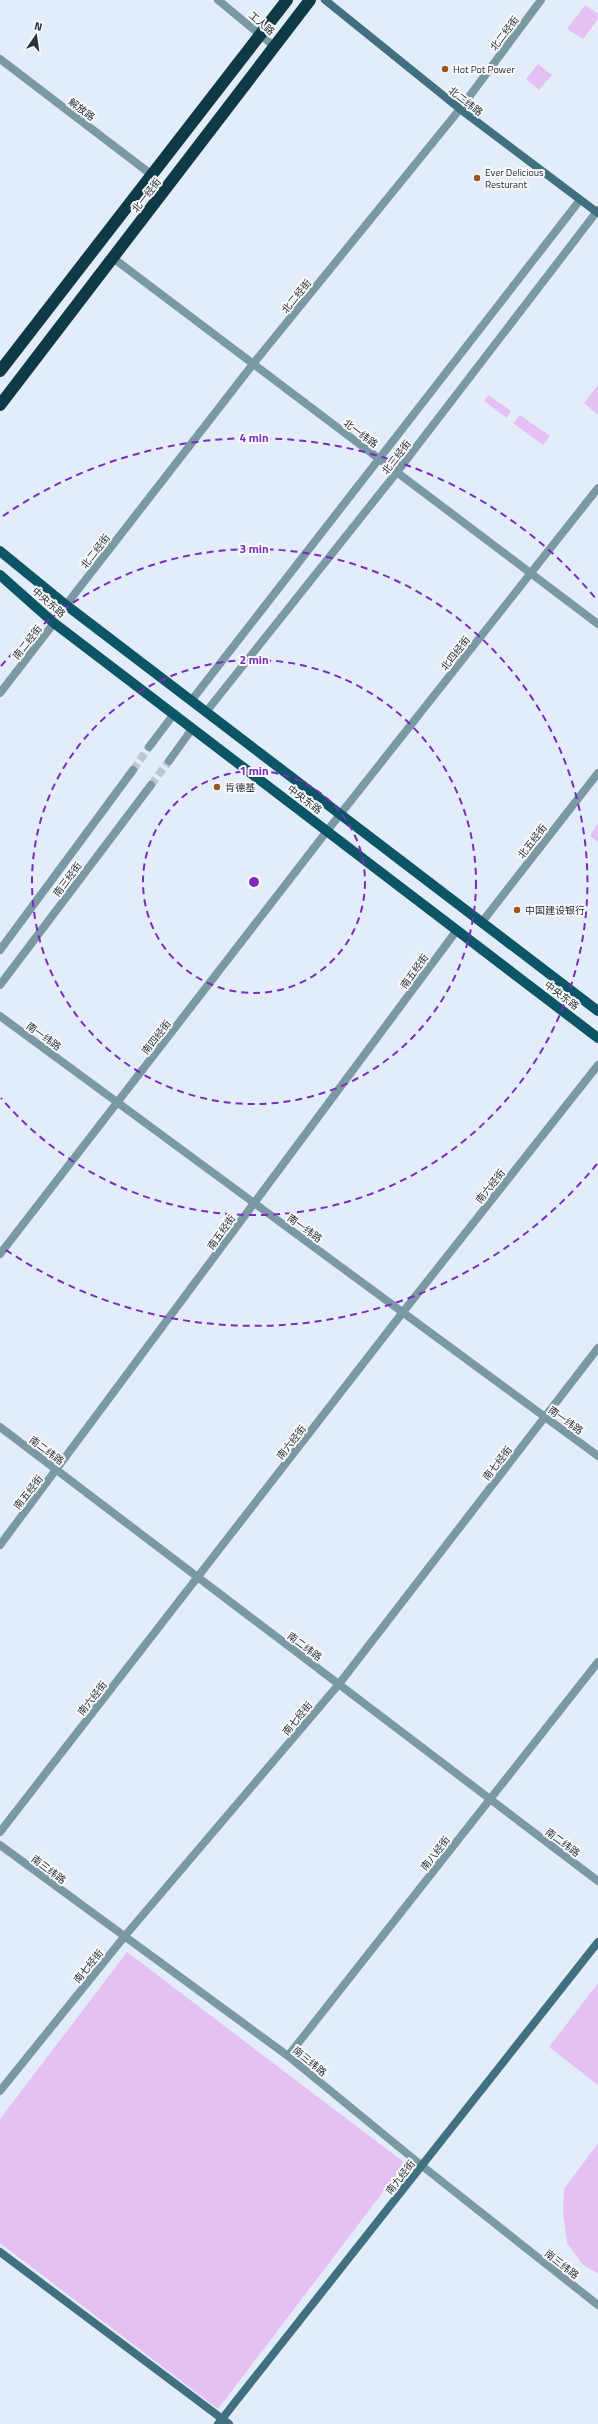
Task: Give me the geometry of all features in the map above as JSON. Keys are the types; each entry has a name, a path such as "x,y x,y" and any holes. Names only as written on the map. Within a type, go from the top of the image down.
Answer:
{"highway":[{"name":"北一经街","path":"0,372 287,0"},
{"name":"北一经街","path":"0,405 310,0"}],"main road":[{"name":"中央东路","path":"0,551 66,605 598,1011"},
{"name":"中央东路","path":"0,576 54,623 174,714 192,730 598,1038"}],"street":[{"name":"工人路","path":"218,0 275,47"},
{"name":"北二纬路","path":"325,0 460,109 597,212"},
{"name":"北二经街","path":"66,605 253,364 460,109 541,0"},
{"name":"解放路","path":"0,59 152,175"},
{"path":"191,701 580,200"},
{"name":"北三经街","path":"206,712 397,472 597,212"},
{"name":"北一纬路","path":"113,258 598,624"},
{"name":"北四经街","path":"327,831 598,488"},
{"name":"南二经街","path":"0,693 54,623"},
{"path":"149,747 174,714"},
{"path":"169,761 192,730"},
{"path":"0,950 133,770"},
{"name":"北五经街","path":"482,922 598,773"},
{"name":"南三经街","path":"0,985 151,784"},
{"name":"南四经街","path":"0,1254 327,831"},
{"name":"南五经街","path":"0,1545 457,930"},
{"name":"南一纬路","path":"0,1016 598,1456"},
{"name":"南六经街","path":"0,1832 199,1578 403,1312 598,1065"},
{"name":"南七经街","path":"0,2091 124,1937 338,1684 598,1348"},
{"name":"南二纬路","path":"0,1427 598,1882"},
{"name":"南八经街","path":"288,2056 598,1662"},
{"name":"南三纬路","path":"0,1845 288,2056 421,2165 598,2305"},
{"name":"南九经街","path":"223,2422 421,2165 598,1942"},
{"path":"0,2252 223,2422"}],"shaded area":[{"path":"585,5 598,14 598,19 583,39 567,29"},
{"path":"538,64 552,75 539,90 526,79"},
{"path":"598,385 598,415 584,403"},
{"path":"488,395 511,411 507,418 484,401"},
{"path":"520,415 550,436 543,445 513,423"},
{"path":"597,824 598,825 598,842 590,836"},
{"path":"127,1952 405,2163 218,2409 0,2243 0,2119"},
{"path":"598,1983 598,2085 549,2047"},
{"path":"598,2143 598,2273 583,2265 567,2243 563,2211 564,2189"}],"tunnel":[{"path":"133,770 149,747"},
{"path":"151,785 169,761"}],"place":[{"name":"Hot Pot Power","path":"445,69"},
{"name":"Ever Delicious Resturant","path":"477,178"},
{"name":"肯德基","path":"217,787"},
{"name":"中国建设银行","path":"517,910"}]}
